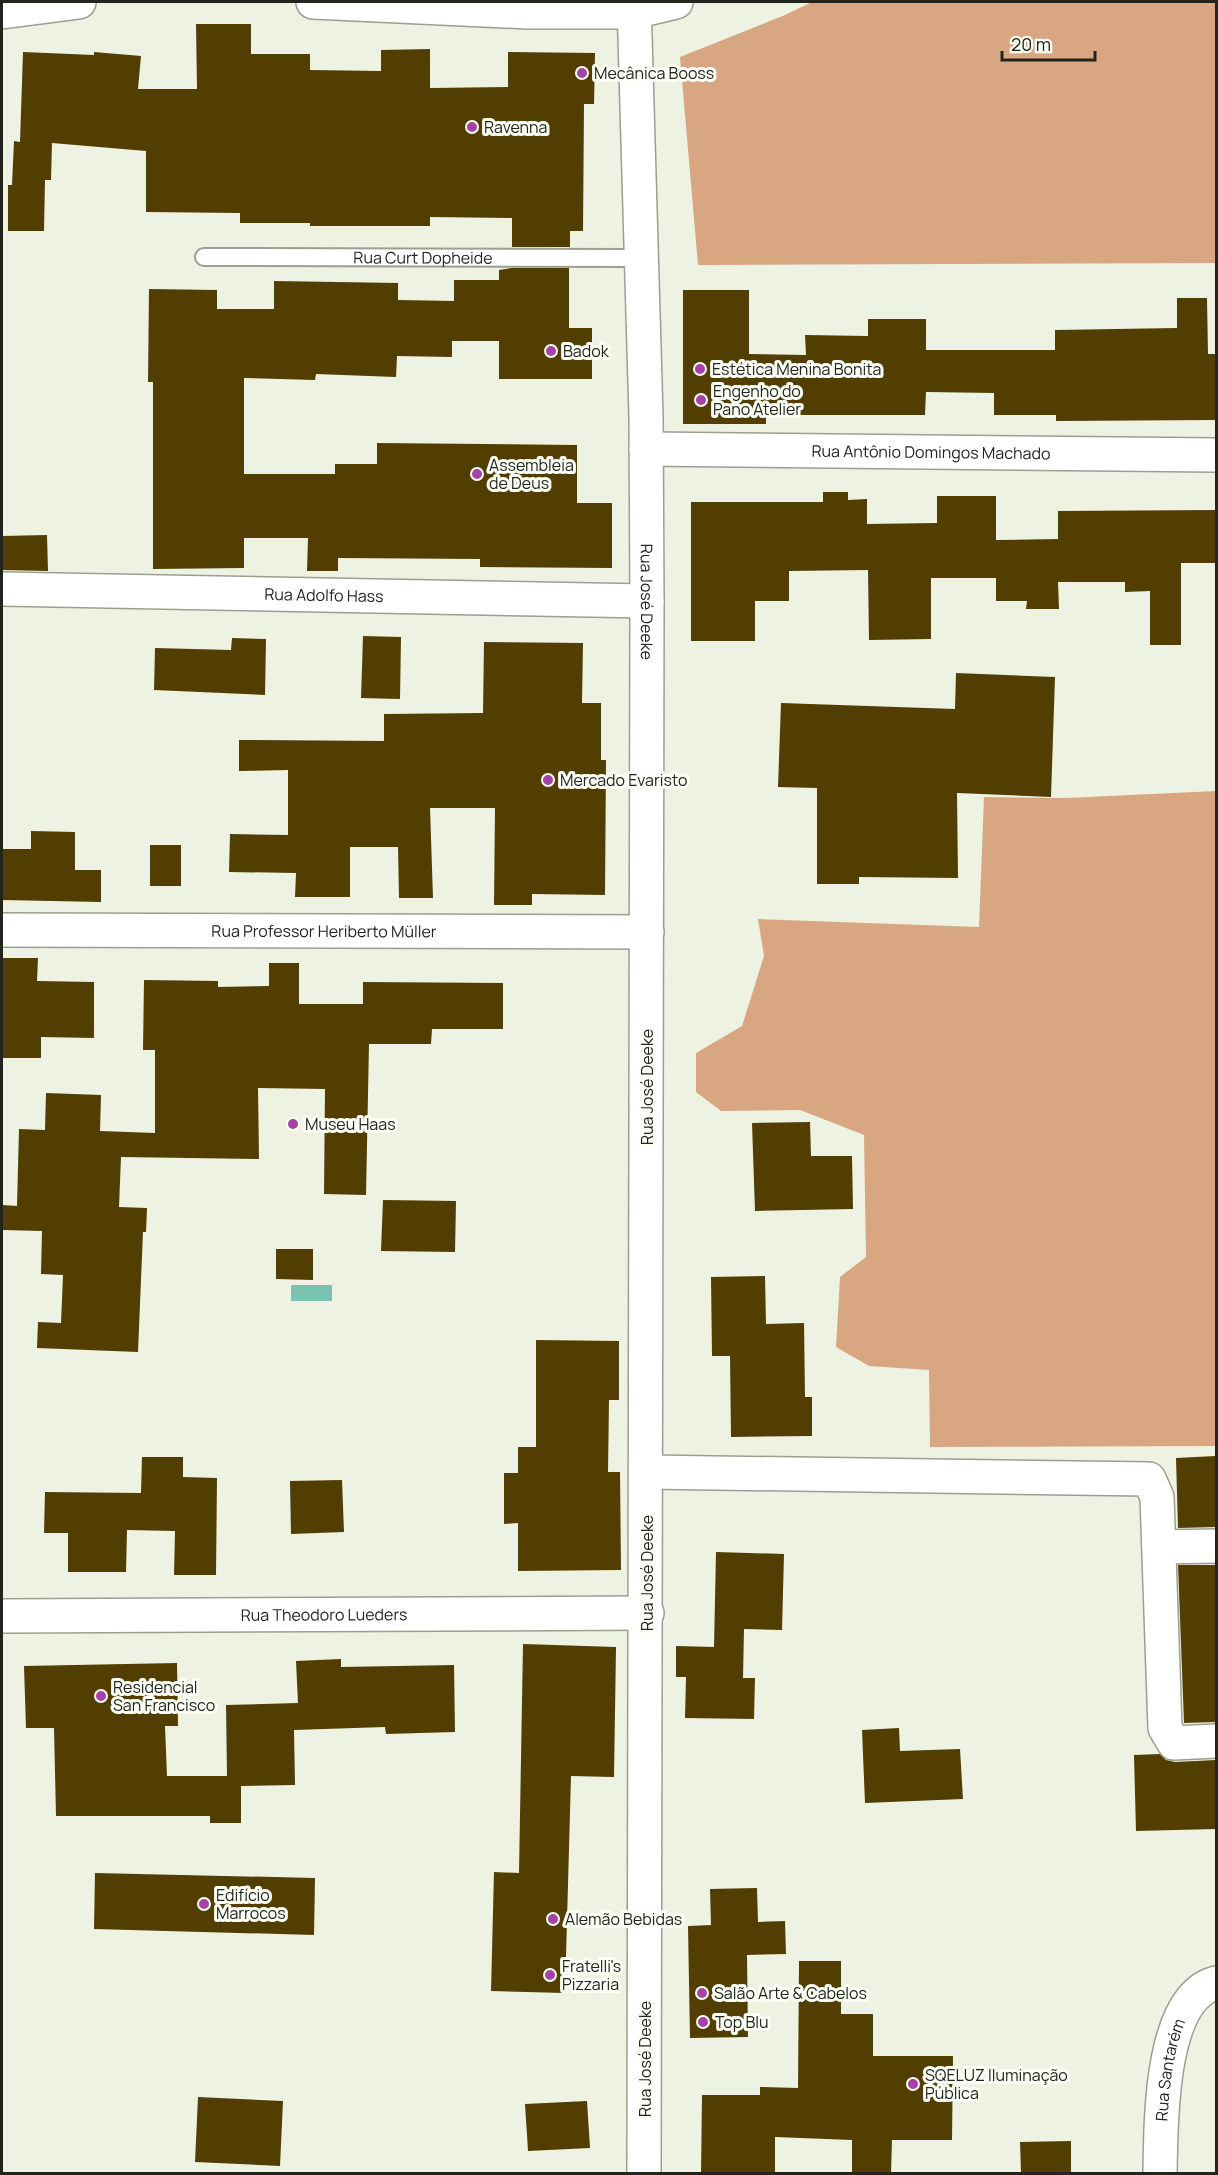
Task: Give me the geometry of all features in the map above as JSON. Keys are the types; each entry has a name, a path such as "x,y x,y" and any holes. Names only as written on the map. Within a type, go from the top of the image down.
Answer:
{"street":[{"path":"2,12 79,2"},
{"path":"313,2 529,12 634,7 676,2"},
{"name":"Rua José Deeke","path":"634,7 642,258 647,601 647,1613 644,2174"},
{"name":"Rua Antônio Domingos Machado","path":"646,449 1216,455"},
{"name":"Rua Adolfo Hass","path":"2,589 647,601"},
{"name":"Rua Professor Heriberto Müller","path":"2,930 647,932"},
{"path":"647,1472 1149,1479 1157,1497 1165,1728 1174,1743 1216,1741"},
{"path":"1159,1547 1216,1546"},
{"name":"Rua Theodoro Lueders","path":"2,1616 647,1613"},
{"name":"Rua Santarém","path":"1160,2174 1161,2117 1170,2053 1180,2019 1190,1999 1207,1985 1216,1983"}],"lane":[{"name":"Rua Curt Dopheide","path":"204,257 642,258"}],"shaded area":[{"path":"812,2 1216,2 1216,263 698,265 680,57"},
{"path":"1216,791 1216,1446 930,1447 929,1370 869,1366 836,1347 840,1277 866,1257 864,1135 800,1110 721,1111 696,1092 696,1053 742,1026 764,956 758,919 979,927 984,797 1066,798"}],"water":[{"path":"291,1285 332,1285 332,1301 291,1301"}],"building":[{"path":"196,24 251,24 251,54 310,54 310,70 381,71 381,50 430,49 430,88 508,87 508,52 595,53 594,104 584,104 583,231 570,231 570,247 512,247 512,218 430,217 430,226 310,226 310,223 240,223 240,213 146,212 146,151 52,143 51,180 45,180 44,231 8,231 8,185 12,185 14,141 20,142 23,52 94,55 94,52 141,56 138,89 197,89"},
{"path":"569,268 569,328 592,328 592,379 499,379 499,341 452,341 452,357 397,356 396,377 316,374 315,380 244,378 244,474 335,474 335,464 377,464 377,443 577,445 577,503 612,503 612,568 480,567 480,559 338,558 338,571 307,571 308,538 244,538 244,568 153,569 153,382 148,382 149,289 217,290 217,309 274,309 274,281 398,283 398,300 454,301 454,280 499,280 499,270"},
{"path":"683,290 749,290 749,354 806,355 805,335 868,336 868,319 926,319 926,350 1055,350 1055,330 1177,328 1177,298 1207,298 1208,354 1216,354 1216,420 1056,421 1056,415 994,415 994,393 926,392 925,415 766,415 766,424 683,424"},
{"path":"823,492 848,492 848,500 867,499 867,524 937,523 937,496 996,496 996,540 1058,539 1058,511 1216,510 1216,563 1181,563 1181,645 1150,645 1150,591 1125,592 1125,582 1058,582 1059,609 1026,609 1027,601 996,601 996,578 931,578 931,639 869,640 868,570 789,571 789,601 755,601 755,641 691,641 691,502 823,502"},
{"path":"47,535 48,571 2,570 2,536"},
{"path":"363,636 401,637 400,699 361,698"},
{"path":"232,638 266,639 265,695 154,690 155,648 231,650"},
{"path":"484,642 583,643 582,703 601,703 601,760 606,760 605,895 532,894 532,905 494,905 495,808 430,808 433,898 399,898 398,847 350,847 350,897 295,897 296,873 229,872 230,834 288,835 288,770 239,771 239,740 384,741 384,714 483,713"},
{"path":"956,673 1055,677 1051,797 957,793 958,878 859,877 859,884 817,884 817,788 778,787 781,703 955,709"},
{"path":"31,831 75,832 75,870 101,870 101,902 2,900 2,849 31,849"},
{"path":"150,845 181,845 181,886 150,886"},
{"path":"2,958 38,958 37,981 94,982 94,1038 41,1037 41,1058 2,1058"},
{"path":"269,963 299,963 299,1004 363,1004 363,982 503,983 503,1029 432,1029 431,1044 369,1044 366,1195 324,1194 325,1089 258,1088 259,1159 121,1157 119,1207 147,1208 146,1232 143,1232 138,1352 37,1348 38,1322 61,1323 63,1275 41,1274 42,1231 2,1230 2,1205 17,1206 19,1129 45,1130 46,1093 101,1095 100,1131 155,1133 155,1050 143,1050 144,980 218,981 218,987 269,986"},
{"path":"810,1122 811,1156 852,1156 853,1209 755,1211 752,1123"},
{"path":"383,1200 456,1201 455,1252 381,1251"},
{"path":"276,1249 313,1249 313,1280 276,1279"},
{"path":"765,1276 766,1324 804,1323 805,1397 812,1397 812,1436 731,1437 730,1356 712,1356 711,1277"},
{"path":"536,1340 619,1341 619,1400 609,1400 608,1472 620,1472 621,1570 518,1571 518,1523 504,1524 504,1473 518,1473 518,1447 536,1447"},
{"path":"1216,1456 1216,1527 1178,1528 1176,1458"},
{"path":"142,1457 183,1457 183,1477 217,1478 216,1575 174,1575 175,1531 127,1530 126,1572 68,1572 68,1533 44,1533 45,1492 141,1493"},
{"path":"342,1480 344,1532 291,1534 290,1481"},
{"path":"716,1552 784,1554 782,1630 744,1629 743,1678 755,1678 754,1719 685,1718 686,1677 676,1677 676,1646 714,1647"},
{"path":"1178,1565 1216,1565 1216,1722 1184,1723"},
{"path":"523,1644 616,1647 614,1777 571,1776 565,1993 491,1991 494,1872 519,1873"},
{"path":"341,1659 341,1667 454,1665 455,1732 386,1734 385,1727 294,1730 295,1785 241,1786 241,1823 210,1823 210,1816 56,1816 54,1728 26,1728 24,1666 177,1663 178,1726 165,1726 167,1776 227,1776 226,1705 298,1703 296,1661"},
{"path":"899,1728 900,1751 960,1749 963,1799 865,1803 862,1730"},
{"path":"1160,1754 1166,1760 1175,1762 1216,1760 1216,1829 1136,1831 1134,1755"},
{"name":"Edifício Marrocos","path":"95,1873 315,1878 314,1935 94,1929"},
{"path":"757,1888 758,1922 785,1921 786,1954 747,1955 748,2037 690,2038 688,1926 711,1925 710,1889"},
{"path":"799,1961 841,1961 841,2014 873,2014 873,2056 953,2056 952,2140 892,2140 891,2174 852,2174 852,2140 775,2137 775,2174 701,2174 702,2095 760,2095 760,2087 798,2088"},
{"path":"198,2097 283,2101 280,2166 195,2162"},
{"path":"587,2101 590,2148 528,2151 525,2104"},
{"path":"1071,2141 1071,2174 1021,2174 1020,2142"}],"place":[{"name":"Mecânica Booss","path":"582,73"},
{"name":"Ravenna","path":"472,127"},
{"name":"Badok","path":"551,351"},
{"name":"Estética Menina Bonita","path":"700,369"},
{"name":"Engenho do Pano Atelier","path":"701,400"},
{"name":"Assembleia de Deus","path":"477,474"},
{"name":"Mercado Evaristo","path":"548,780"},
{"name":"Museu Haas","path":"293,1124"},
{"name":"Residencial San Francisco","path":"101,1696"},
{"name":"Edifício Marrocos","path":"204,1904"},
{"name":"Alemão Bebidas","path":"553,1919"},
{"name":"Fratelli's Pizzaria","path":"550,1975"},
{"name":"Salão Arte & Cabelos","path":"702,1993"},
{"name":"Top Blu","path":"703,2022"},
{"name":"SQELUZ Iluminação Pública","path":"913,2084"}]}
